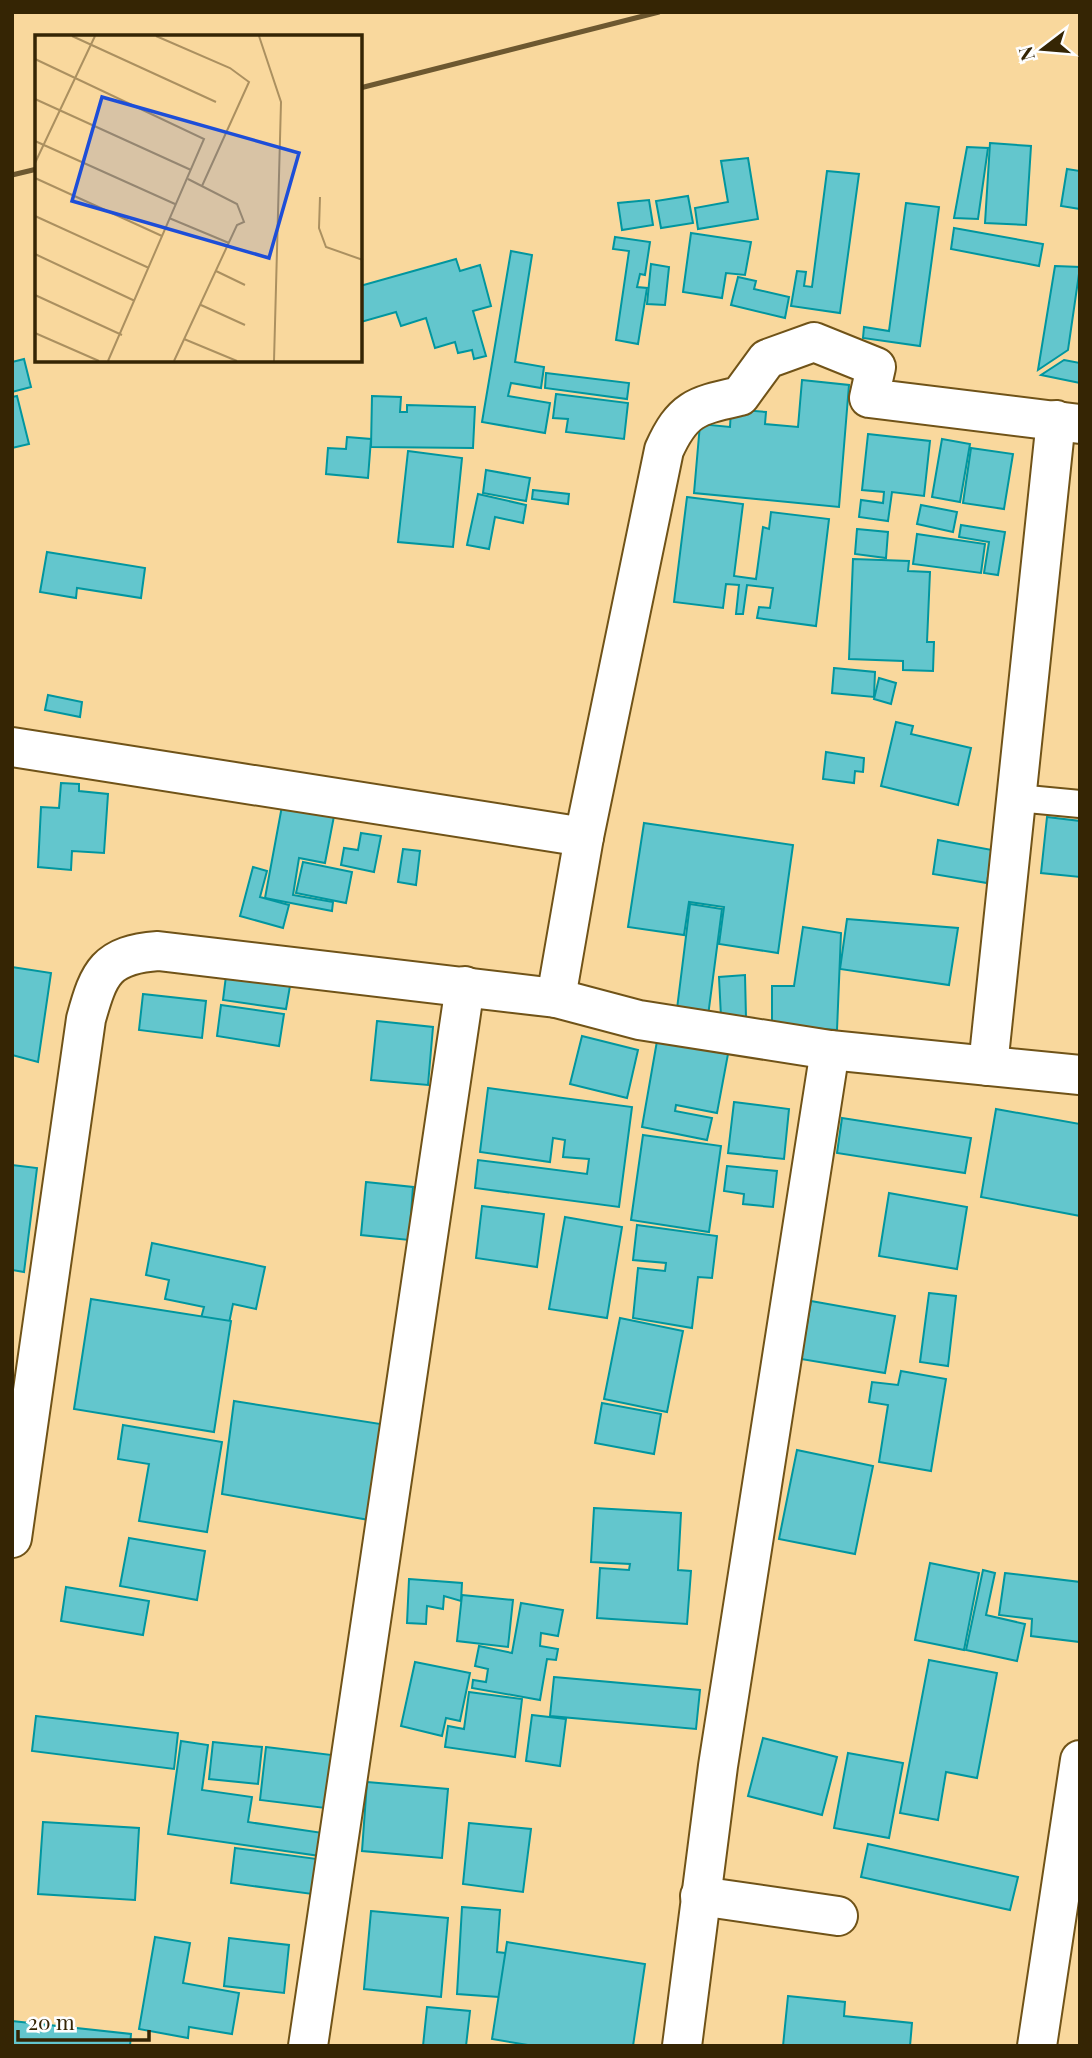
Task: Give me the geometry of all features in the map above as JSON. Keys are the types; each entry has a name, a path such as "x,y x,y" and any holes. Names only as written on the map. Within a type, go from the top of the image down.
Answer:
{"street":[{"path":"556,998 584,837 664,450 676,423 701,405 740,396 768,359 814,342 876,367 869,398 1068,422 1017,798 988,1066"},
{"path":"12,747 584,837"},
{"path":"12,1538 86,1019 95,985 108,967 129,953 158,951 465,986 556,998 639,1020 830,1050 1080,1075"},
{"path":"308,2046 465,986"},
{"path":"682,2046 720,1752 830,1050"},
{"path":"1037,2046 1080,1760"},
{"path":"701,1896 838,1916"}],"lane":[{"path":"1017,798 1080,804"}],"building":[{"path":"990,143 1031,146 1026,225 985,223"},
{"path":"967,147 988,148 978,219 954,218"},
{"path":"748,158 758,219 698,229 695,208 728,202 721,161"},
{"path":"1067,169 1080,171 1080,209 1061,206"},
{"path":"827,171 859,174 840,313 791,306 797,271 806,272 804,286 812,287"},
{"path":"688,196 693,223 661,228 656,201"},
{"path":"649,200 653,225 622,230 618,203"},
{"path":"906,203 939,207 920,346 863,338 864,327 889,331"},
{"path":"954,228 1043,244 1039,266 951,249"},
{"path":"691,233 751,242 745,275 726,273 722,298 683,292"},
{"path":"615,237 650,242 645,275 640,274 637,287 647,288 638,344 616,340 629,251 613,249"},
{"path":"511,251 532,255 515,362 544,367 541,388 511,383 508,396 550,403 545,433 482,422"},
{"path":"456,259 460,271 480,265 491,306 473,311 486,356 474,359 472,350 458,353 455,342 435,348 426,318 401,326 396,312 362,322 362,285"},
{"path":"651,264 669,267 665,305 647,304"},
{"path":"1055,266 1080,267 1068,350 1038,370"},
{"path":"738,277 756,281 754,289 789,297 785,318 731,305"},
{"path":"24,359 31,387 12,392 12,362"},
{"path":"1064,360 1080,363 1080,383 1041,375"},
{"path":"546,373 629,383 627,399 545,388"},
{"path":"802,380 849,385 839,507 694,493 700,424 730,427 731,409 766,412 765,424 798,427"},
{"path":"556,394 628,403 624,439 566,432 568,419 553,418"},
{"path":"17,396 29,444 12,448 12,397"},
{"path":"372,396 401,397 400,412 407,412 407,405 475,407 473,448 371,447"},
{"path":"868,434 930,441 924,496 892,492 888,521 859,517 861,500 883,503 884,492 862,490"},
{"path":"347,437 371,439 368,478 326,474 328,448 346,449"},
{"path":"942,439 970,444 960,502 932,497"},
{"path":"971,448 1013,454 1004,509 963,503"},
{"path":"408,451 462,458 453,547 398,542"},
{"path":"486,470 530,478 526,501 483,493"},
{"path":"533,490 569,494 568,504 532,499"},
{"path":"478,494 526,505 523,523 495,517 489,549 467,545"},
{"path":"687,497 743,504 734,576 756,579 763,527 769,529 771,512 829,519 816,626 757,618 759,607 770,608 773,588 747,585 743,614 736,614 739,585 726,584 723,608 674,602"},
{"path":"921,505 957,512 953,532 917,524"},
{"path":"961,525 1005,532 998,575 984,573 989,542 959,537"},
{"path":"857,529 888,532 886,558 855,554"},
{"path":"917,534 985,544 981,573 913,564"},
{"path":"47,552 145,568 141,598 77,588 76,598 40,592"},
{"path":"853,559 909,561 908,571 930,572 927,642 934,642 933,671 903,670 903,661 849,659"},
{"path":"834,668 875,672 874,697 832,693"},
{"path":"879,678 896,683 891,704 874,699"},
{"path":"48,695 82,702 80,717 45,710"},
{"path":"896,722 913,726 911,734 971,748 958,805 881,786"},
{"path":"826,752 864,758 863,772 855,771 854,783 823,779"},
{"path":"61,783 79,784 79,791 108,794 104,853 72,851 71,870 38,867 41,807 59,808"},
{"path":"282,806 334,816 325,863 299,858 293,895 333,902 332,911 265,898"},
{"path":"1047,817 1080,821 1080,877 1041,873"},
{"path":"644,823 793,845 778,953 719,944 724,907 689,902 684,935 628,927"},
{"path":"361,833 381,836 374,872 341,865 344,848 358,850"},
{"path":"938,840 992,850 987,883 933,874"},
{"path":"403,849 420,851 416,885 398,882"},
{"path":"303,862 352,872 346,903 296,893"},
{"path":"253,867 267,871 260,897 289,905 283,928 240,916"},
{"path":"690,904 722,909 708,1016 677,1009"},
{"path":"847,919 958,928 949,985 840,969"},
{"path":"803,927 841,933 837,1030 772,1025 772,986 794,986"},
{"path":"12,967 51,973 38,1062 12,1055"},
{"path":"745,975 746,1018 721,1017 719,977"},
{"path":"226,976 290,986 286,1009 223,1000"},
{"path":"143,994 206,1001 202,1038 139,1030"},
{"path":"221,1005 284,1014 279,1046 217,1036"},
{"path":"377,1021 433,1027 428,1085 371,1080"},
{"path":"582,1036 638,1050 627,1098 570,1084"},
{"path":"657,1041 728,1054 717,1113 676,1105 675,1111 712,1118 707,1140 642,1127"},
{"path":"488,1088 632,1107 619,1207 475,1188 478,1160 587,1174 589,1159 563,1157 565,1140 553,1138 550,1162 480,1152"},
{"path":"734,1102 789,1109 784,1159 728,1153"},
{"path":"996,1109 1080,1124 1080,1216 981,1197"},
{"path":"842,1118 971,1138 965,1173 837,1153"},
{"path":"643,1135 721,1146 709,1232 631,1220"},
{"path":"12,1165 37,1168 24,1272 12,1270"},
{"path":"727,1166 777,1171 773,1207 743,1204 744,1194 724,1191"},
{"path":"366,1182 413,1187 409,1240 361,1235"},
{"path":"889,1193 967,1207 957,1269 879,1256"},
{"path":"482,1206 544,1214 537,1267 476,1258"},
{"path":"565,1217 622,1227 607,1318 549,1309"},
{"path":"637,1225 717,1236 712,1278 698,1277 692,1328 633,1318 638,1268 665,1271 666,1263 633,1260"},
{"path":"152,1243 265,1267 256,1309 233,1304 228,1328 200,1322 204,1307 165,1299 169,1280 146,1275"},
{"path":"929,1293 956,1296 948,1366 920,1362"},
{"path":"91,1299 231,1321 214,1432 74,1409"},
{"path":"811,1301 895,1316 885,1373 801,1359"},
{"path":"620,1318 683,1331 667,1412 604,1399"},
{"path":"901,1371 946,1379 931,1471 879,1462 888,1405 869,1402 872,1382 898,1385"},
{"path":"234,1401 387,1425 382,1501 369,1500 369,1520 222,1494"},
{"path":"602,1403 661,1414 654,1454 595,1443"},
{"path":"123,1425 222,1442 207,1532 139,1521 149,1464 118,1459"},
{"path":"797,1450 873,1466 855,1554 779,1539"},
{"path":"594,1508 681,1513 678,1570 691,1571 687,1624 597,1618 600,1568 629,1570 630,1564 591,1562"},
{"path":"129,1538 205,1551 197,1600 120,1586"},
{"path":"930,1563 979,1573 964,1650 915,1640"},
{"path":"983,1570 995,1573 986,1615 1025,1624 1017,1661 966,1650"},
{"path":"1005,1573 1080,1582 1080,1642 1031,1636 1032,1619 999,1615"},
{"path":"409,1579 462,1583 461,1601 444,1596 443,1609 427,1606 426,1624 407,1623"},
{"path":"66,1587 149,1601 143,1635 61,1621"},
{"path":"462,1595 513,1600 508,1647 457,1641"},
{"path":"521,1603 563,1610 558,1636 541,1633 540,1646 558,1649 556,1660 547,1659 540,1700 472,1688 473,1680 486,1682 488,1669 475,1666 479,1646 512,1653"},
{"path":"929,1660 997,1673 977,1778 946,1772 938,1820 900,1813"},
{"path":"415,1662 470,1673 460,1721 446,1718 442,1736 401,1726"},
{"path":"554,1677 700,1690 696,1729 550,1716"},
{"path":"469,1692 522,1699 515,1757 445,1747 448,1726 464,1729"},
{"path":"532,1715 566,1719 560,1766 526,1761"},
{"path":"36,1716 178,1733 174,1769 32,1751"},
{"path":"763,1738 837,1757 822,1815 748,1796"},
{"path":"181,1741 208,1745 202,1790 252,1797 248,1822 323,1833 320,1856 168,1834"},
{"path":"213,1742 262,1747 258,1784 209,1779"},
{"path":"266,1747 332,1755 325,1808 260,1800"},
{"path":"848,1753 903,1763 889,1838 834,1828"},
{"path":"367,1782 448,1789 442,1858 362,1851"},
{"path":"43,1822 139,1828 135,1900 38,1894"},
{"path":"469,1823 531,1829 523,1892 463,1884"},
{"path":"868,1844 1018,1877 1010,1910 861,1877"},
{"path":"235,1848 317,1859 312,1894 231,1883"},
{"path":"462,1907 500,1910 497,1952 515,1954 512,1998 457,1994"},
{"path":"371,1911 448,1918 441,1997 364,1989"},
{"path":"155,1937 190,1943 183,1983 239,1993 232,2034 189,2027 188,2038 139,2029"},
{"path":"229,1938 289,1945 284,1993 224,1986"},
{"path":"507,1942 645,1964 633,2046 534,2046 492,2039"},
{"path":"788,1996 845,2002 844,2016 912,2023 910,2046 783,2046"},
{"path":"427,2007 470,2011 466,2046 423,2046"},
{"path":"12,2021 131,2034 130,2046 12,2046"}],"railway":[{"path":"362,87 659,12"},
{"path":"12,175 35,169"}]}
